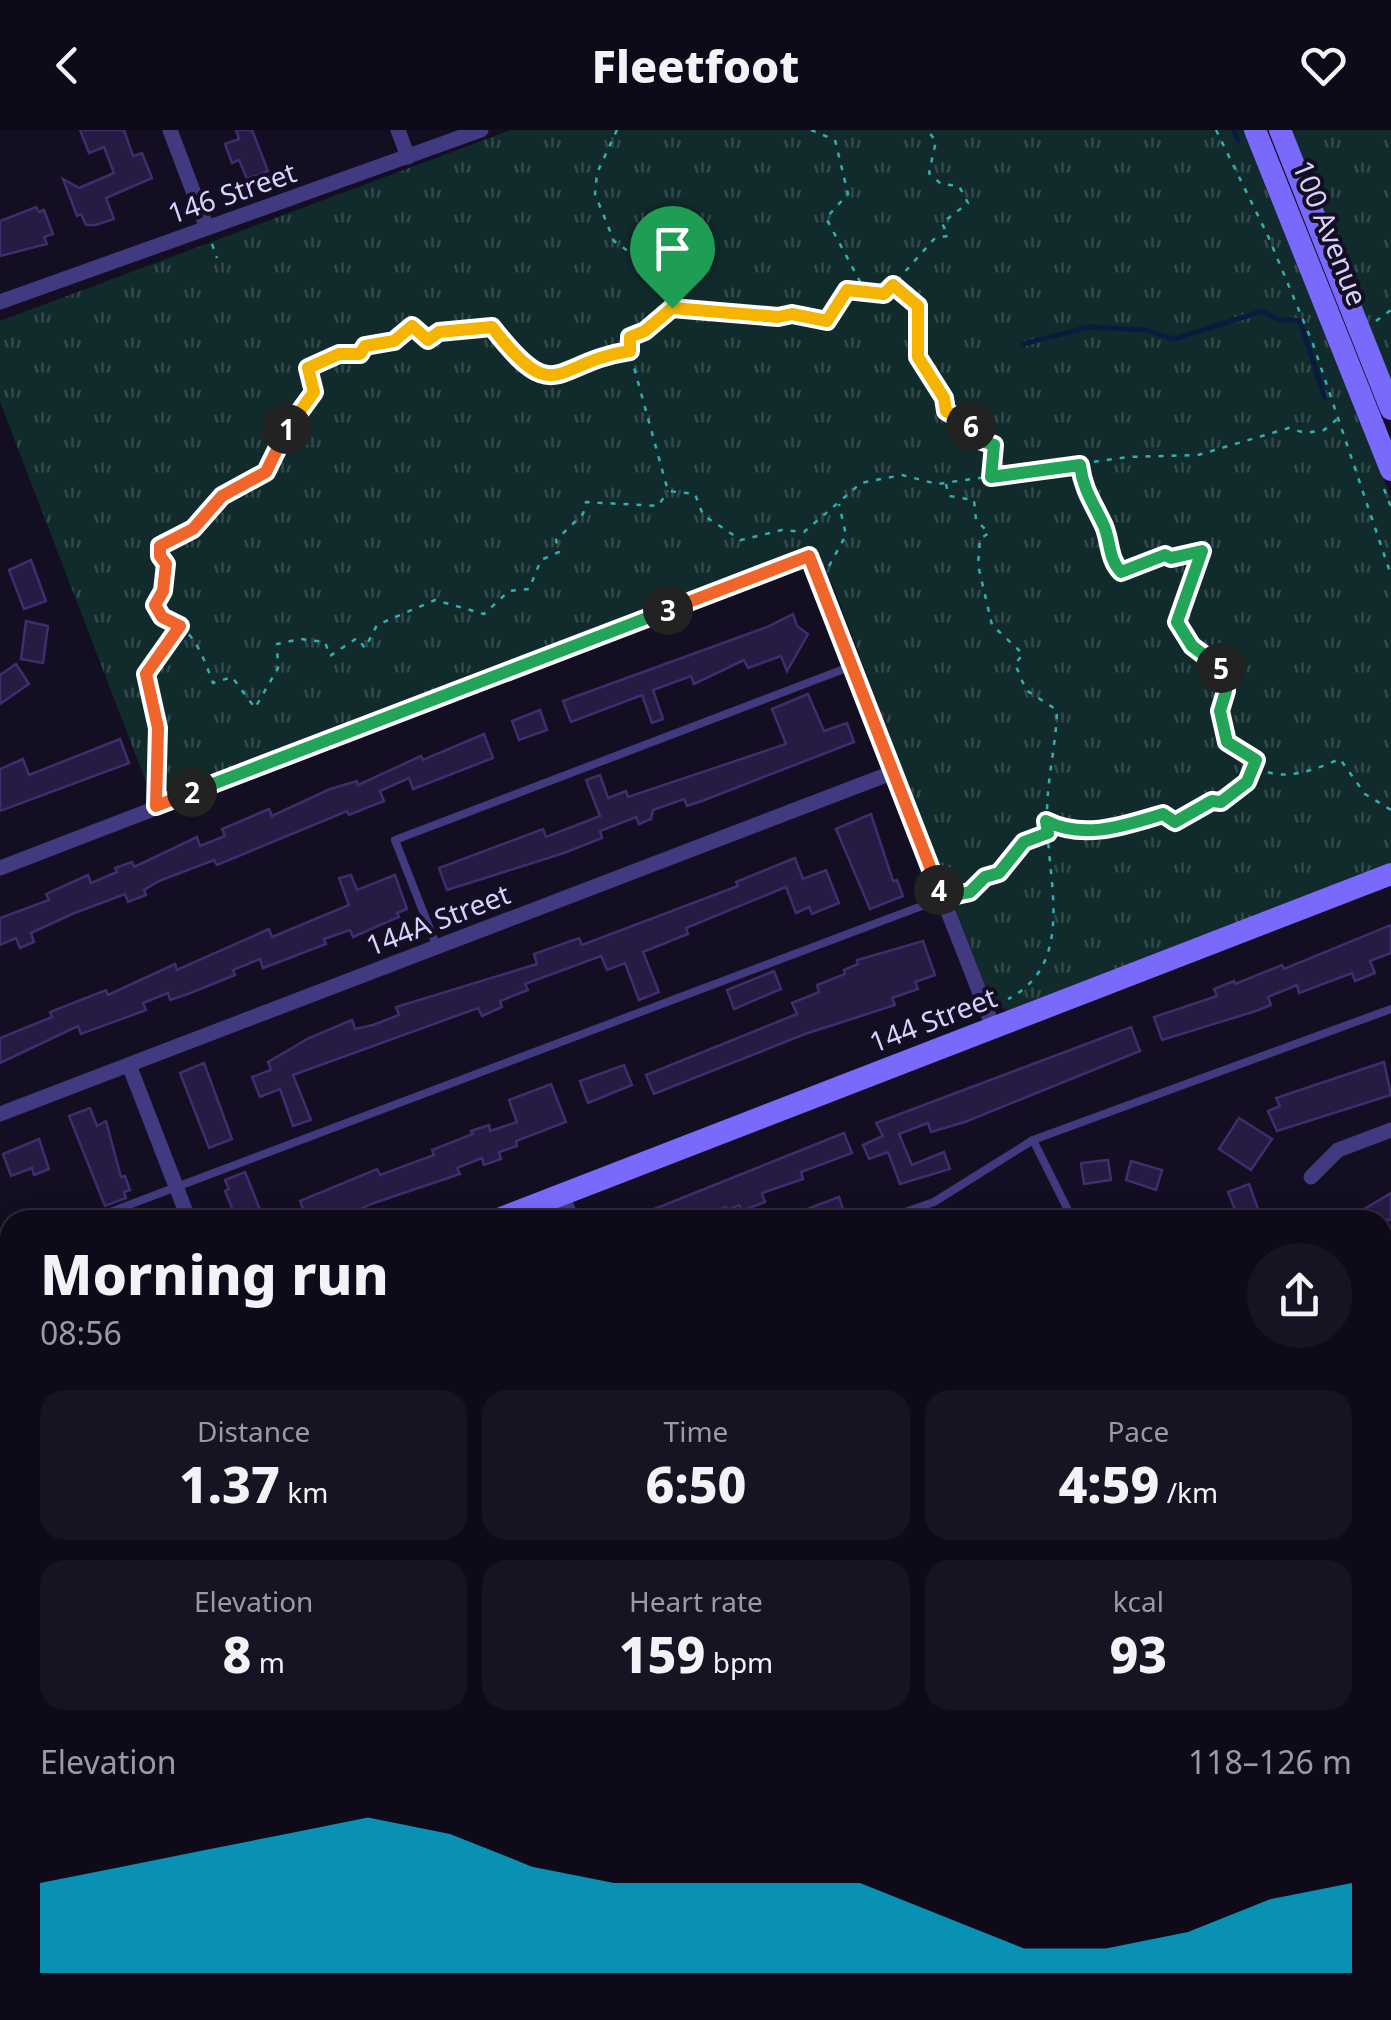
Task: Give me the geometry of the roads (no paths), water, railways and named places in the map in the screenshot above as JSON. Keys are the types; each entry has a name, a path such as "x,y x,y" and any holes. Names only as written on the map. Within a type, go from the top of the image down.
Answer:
{"main road":[{"name":"100 Avenue","path":"1255,130 1391,470"},
{"name":"100 Avenue","path":"1280,130 1391,410"},
{"name":"144 Street","path":"521,1210 994,1018 1391,874"}],"street":[{"path":"170,130 207,228"},
{"path":"398,130 408,158"},
{"name":"146 Street","path":"0,302 481,130"},
{"path":"0,868 809,556 994,1018"},
{"name":"144A Street","path":"0,1114 894,772"},
{"path":"129,1064 186,1210"},
{"path":"1311,1178 1338,1150 1391,1130"},
{"path":"562,1194 568,1210"}],"lane":[{"path":"436,947 396,840 852,666"},
{"path":"115,1210 943,898"},
{"path":"911,1210 934,1202 1002,1155 1032,1140 1391,1009"},
{"path":"1032,1140 1069,1210"}],"waterway":[{"path":"1234,130 1238,141"},
{"path":"1023,344 1089,327 1147,330 1174,339 1263,311 1277,319 1300,321 1325,398"}]}
